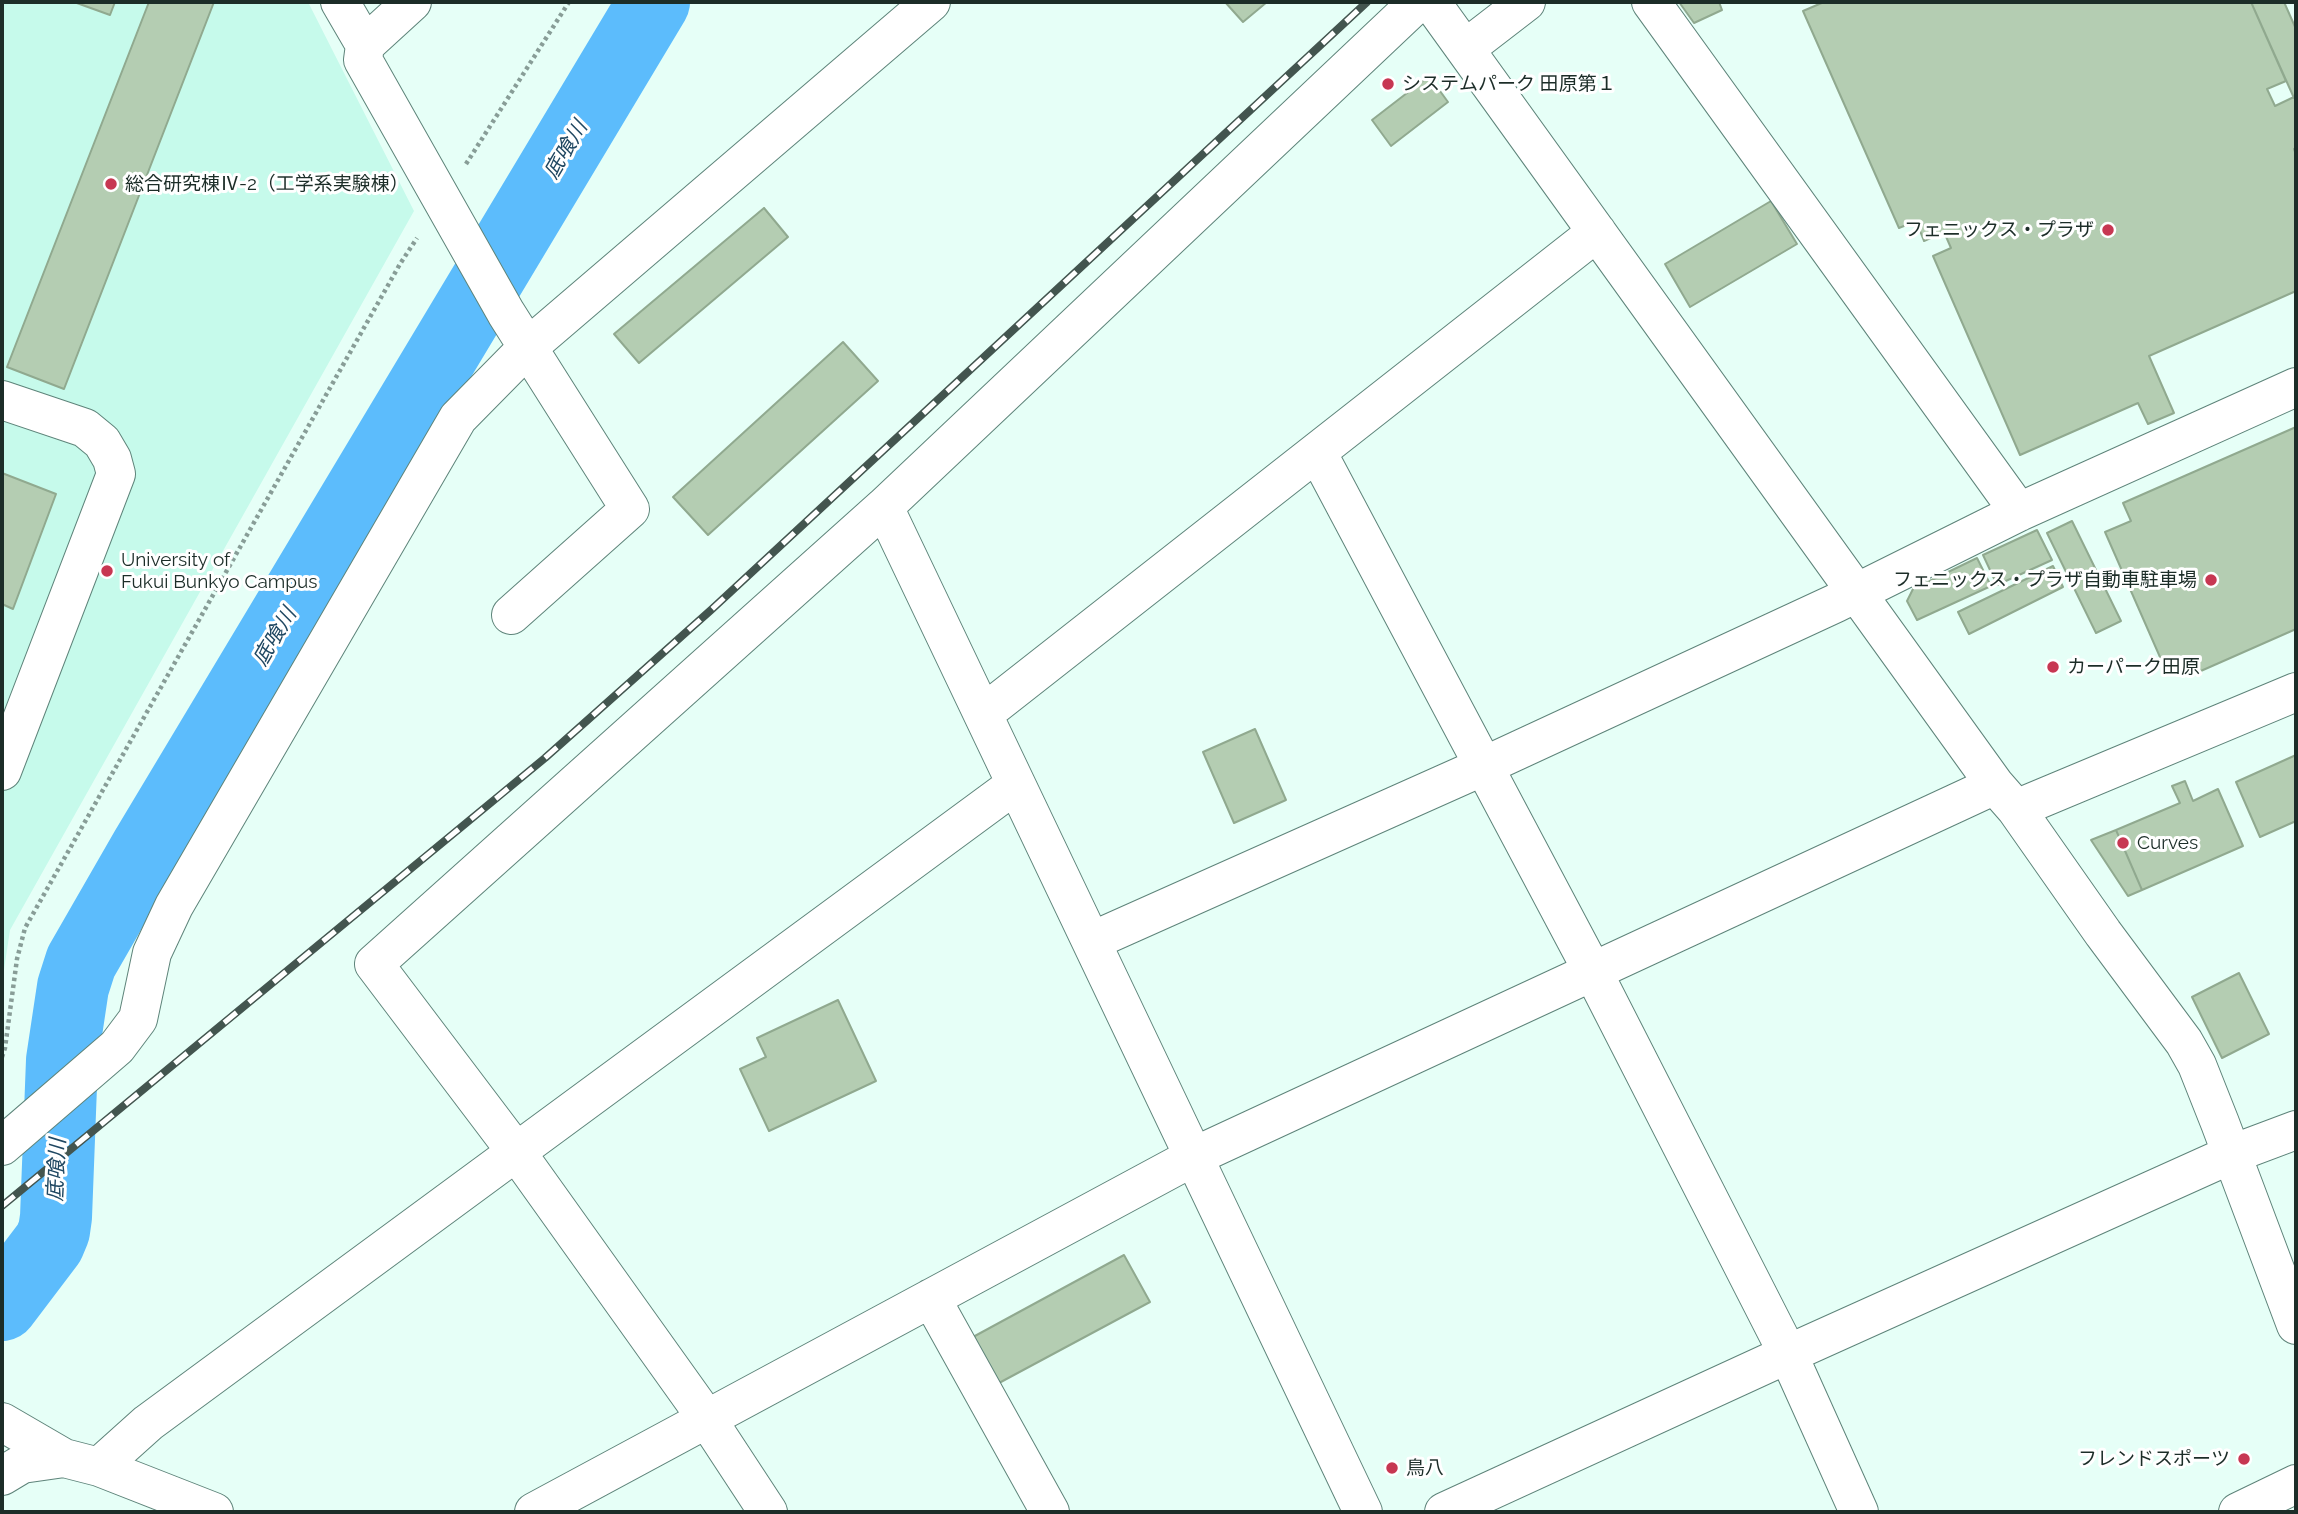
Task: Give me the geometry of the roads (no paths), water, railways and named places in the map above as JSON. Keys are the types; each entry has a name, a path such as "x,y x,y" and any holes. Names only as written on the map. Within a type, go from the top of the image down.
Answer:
{"street":[{"path":"340,2 365,45 363,60 506,313 631,509 511,615"},
{"path":"365,45 412,2"},
{"path":"6,1143 117,1047 138,1019 152,953 174,906 458,418 527,348 931,2"},
{"path":"768,1512 707,1419 517,1153 374,964 884,508 1418,2"},
{"path":"1432,2 2103,933 2184,1041 2197,1065 2296,1325"},
{"path":"1465,49 1525,2"},
{"path":"1651,2 2019,512"},
{"path":"983,714 1597,232"},
{"path":"1092,941 1484,766 1857,592 2019,512 2296,387"},
{"path":"2,400 85,428 102,442 112,459 116,474 2,771"},
{"path":"1317,452 1593,972 1788,1353 1858,1512"},
{"path":"884,508 1363,1512"},
{"path":"534,1512 1195,1156 1593,972 2006,797 2296,692"},
{"path":"2,1476 22,1464 82,1463 148,1423 1016,784"},
{"path":"1444,1512 1788,1353 2232,1154 2296,1130"},
{"path":"931,1298 1050,1512"},
{"path":"2,1422 82,1463 214,1512"},
{"path":"2238,1512 2296,1484"}],"waterway":[{"name":"底喰川","path":"2,1305 49,1243 54,1231 62,1060 73,987 81,962 146,849 654,2"}],"railway":[{"path":"2,1206 545,758 711,610 1367,2"}],"place":[{"name":"システムパーク 田原第１","path":"1388,84"},
{"name":"総合研究棟Ⅳ-2（工学系実験棟）","path":"111,184"},
{"name":"フェニックス・プラザ","path":"2108,230"},
{"name":"University of Fukui Bunkyo Campus","path":"107,571"},
{"name":"フェニックス・プラザ自動車駐車場","path":"2211,580"},
{"name":"カーパーク田原","path":"2053,667"},
{"name":"Curves","path":"2123,843"},
{"name":"フレンドスポーツ","path":"2244,1459"},
{"name":"鳥八","path":"1392,1468"}]}
